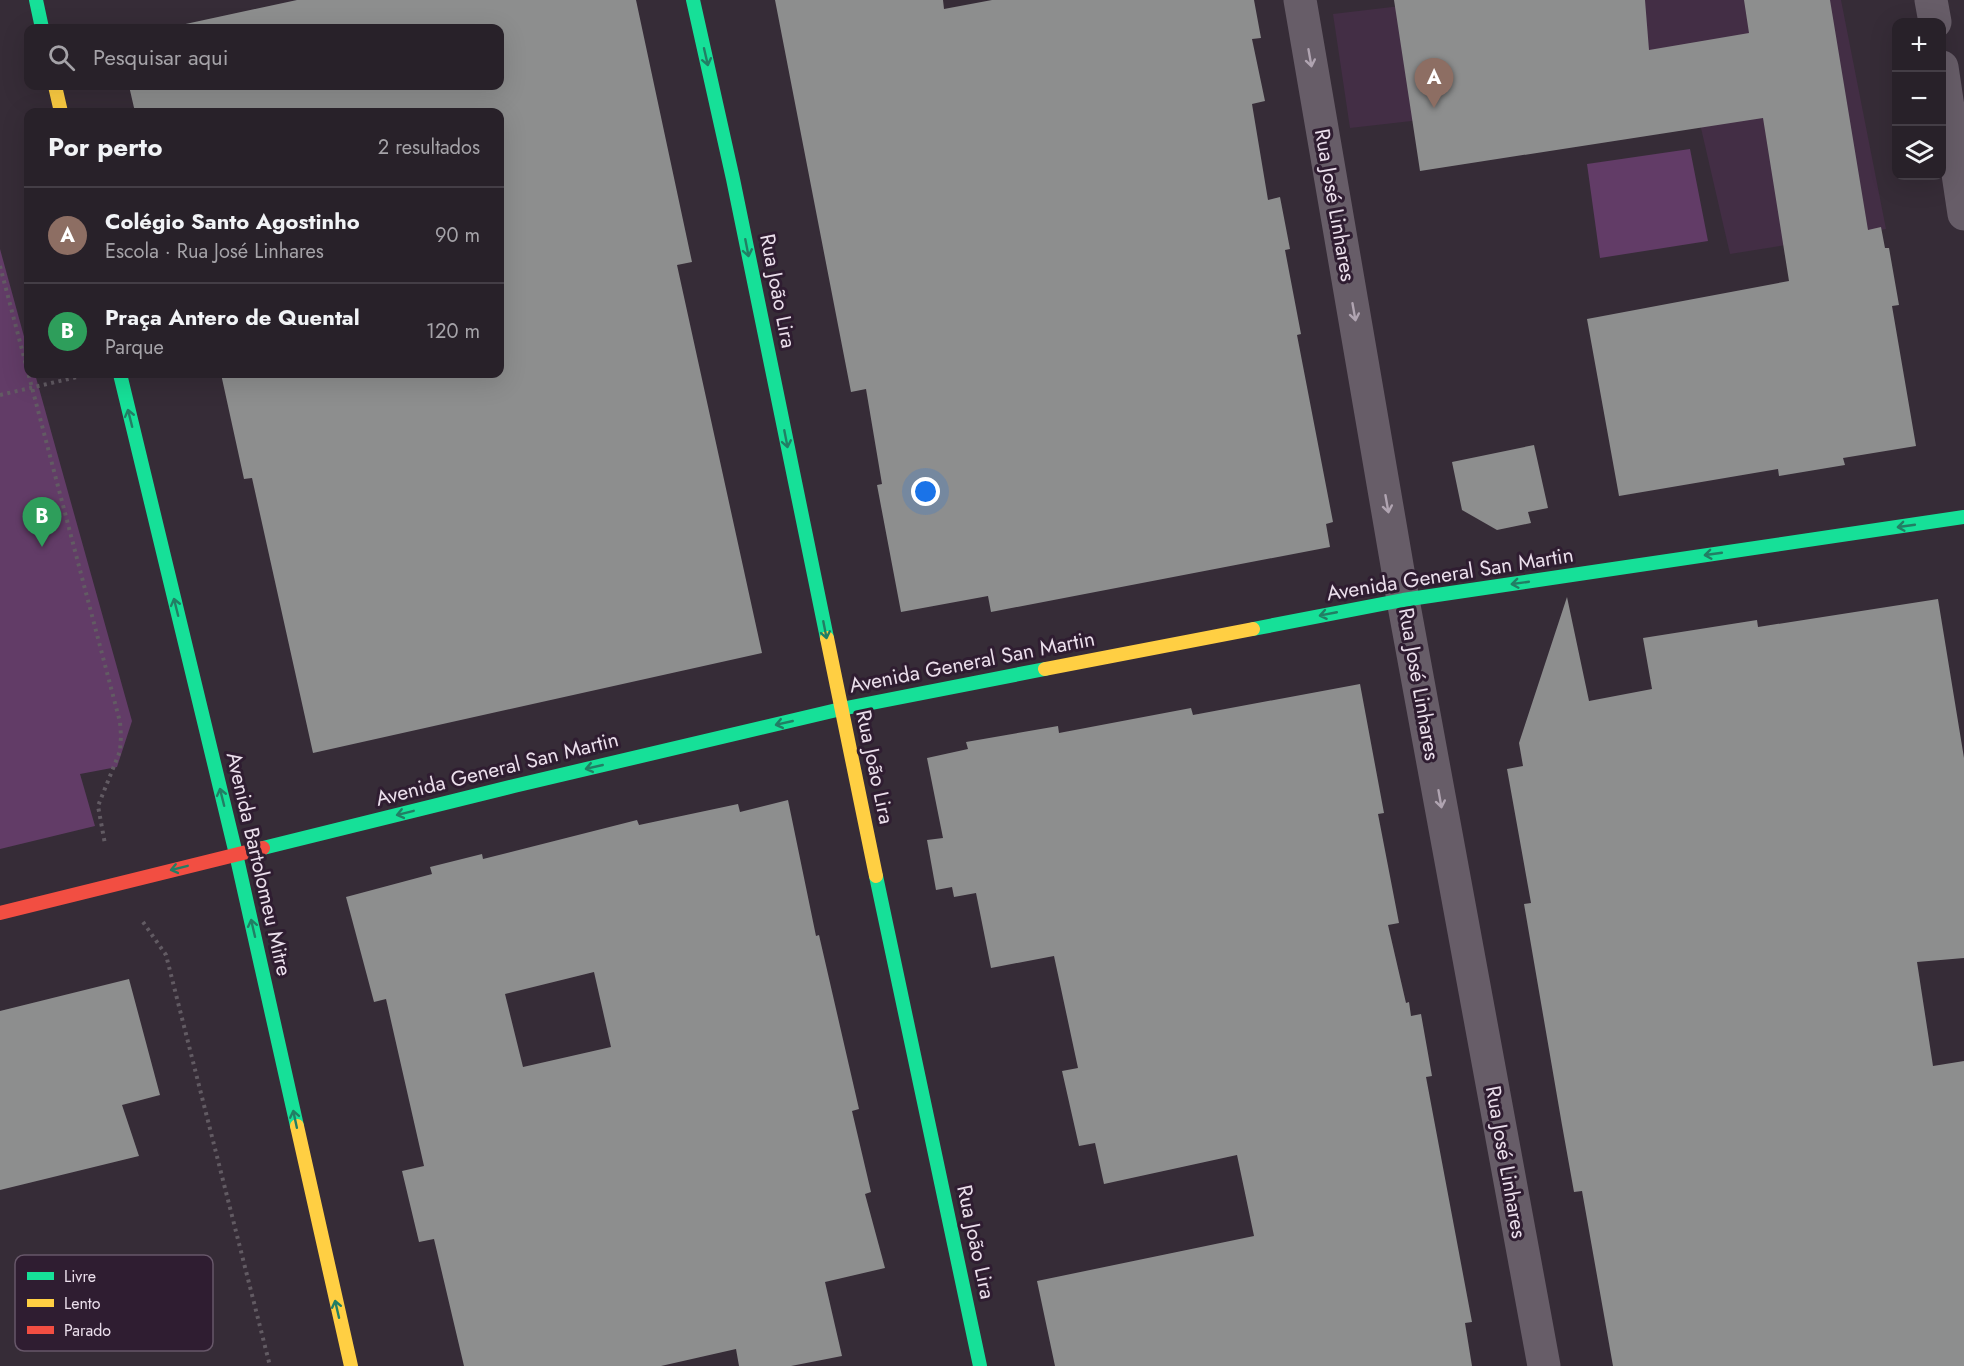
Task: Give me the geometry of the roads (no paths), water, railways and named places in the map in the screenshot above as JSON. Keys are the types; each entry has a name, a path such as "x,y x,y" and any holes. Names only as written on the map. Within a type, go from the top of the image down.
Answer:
{"main road":[{"path":"36,0 41,24"},
{"name":"Rua João Lira","path":"693,0 733,178 841,709 980,1366"},
{"path":"56,90 60,108"},
{"name":"Avenida Bartolomeu Mitre","path":"121,378 236,854 351,1366"},
{"name":"Avenida General San Martin","path":"0,913 841,709 1404,600 1964,517"}],"street":[{"name":"Rua José Linhares","path":"1300,0 1404,600 1544,1366"},
{"path":"1931,0 1934,18"},
{"path":"1942,72 1964,214"}],"place":[{"name":"Colégio Santo Agostinho","path":"1434,108"},
{"name":"Praça Antero de Quental","path":"42,547"}]}
